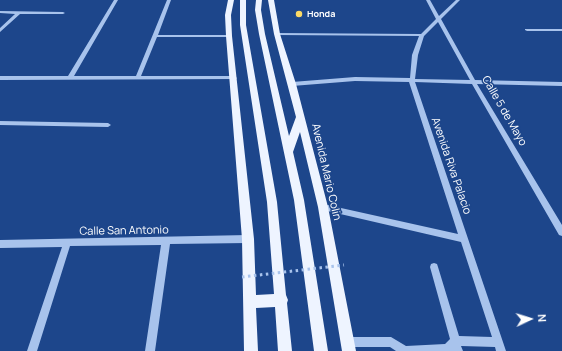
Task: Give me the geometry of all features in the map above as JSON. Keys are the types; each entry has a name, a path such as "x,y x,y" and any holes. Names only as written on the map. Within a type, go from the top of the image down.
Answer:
{"main road":[{"path":"231,0 228,15 229,36 248,239 252,351"},
{"path":"243,0 243,25 272,202 282,300 285,351"},
{"path":"259,0 258,10 262,34 300,200 321,351"},
{"name":"Avenida Mario Colín","path":"271,0 277,34 292,84 323,208 348,346"},
{"path":"289,150 300,117"},
{"path":"250,302 282,300"}],"street":[{"path":"70,78 116,0"},
{"path":"138,78 168,0"},
{"name":"Calle 5 de Mayo","path":"428,0 474,83 562,232"},
{"name":"Avenida Riva Palacio","path":"458,0 422,35 415,55 412,82 500,346"},
{"path":"0,12 63,14"},
{"path":"0,31 19,13"},
{"path":"527,30 562,30"},
{"path":"277,34 422,35"},
{"path":"154,36 229,36"},
{"path":"1,80 70,78 234,78"},
{"path":"292,84 355,79 412,82 562,84"},
{"path":"0,122 108,126"},
{"path":"323,208 464,239"},
{"name":"Calle San Antonio","path":"0,244 248,239"},
{"path":"150,351 166,241"},
{"path":"32,351 67,243"},
{"path":"434,267 457,346"},
{"path":"348,346 392,346 405,351 449,350 457,346 500,346"}],"path":[{"path":"242,277 344,265"}],"place":[{"name":"Honda","path":"299,14"}]}
